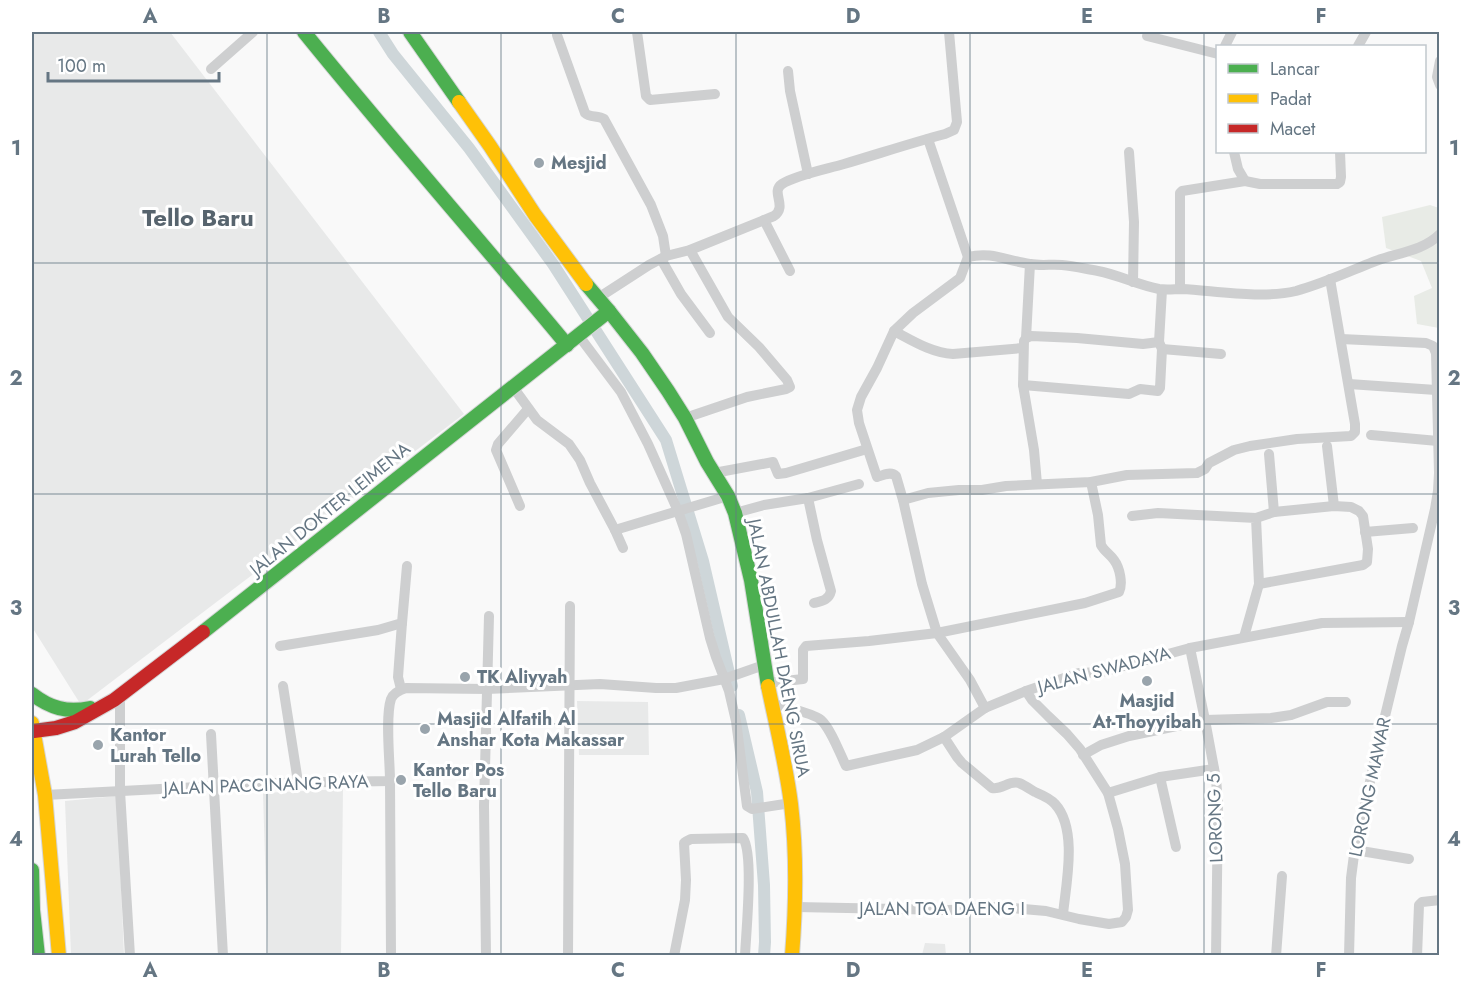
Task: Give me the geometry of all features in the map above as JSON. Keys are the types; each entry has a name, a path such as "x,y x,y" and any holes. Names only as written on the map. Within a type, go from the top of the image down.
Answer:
{"main road":[{"path":"304,32 567,345"},
{"name":"JALAN ABDULLAH DAENG SIRUA","path":"410,32 535,215 598,298 604,316 642,353 685,418 728,496 735,513 751,580 760,666 772,704 788,803 795,859 796,907 792,956"},
{"name":"JALAN DOKTER LEIMENA","path":"32,729 56,728 75,722 117,698 243,602 604,316"},
{"path":"540,366 553,346 554,330"},
{"name":"JALAN DOKTER LEIMENA","path":"32,693 59,710 72,712 117,698"},
{"path":"32,729 38,796 59,956"},
{"path":"32,870 38,956"}],"street":[{"path":"211,69 253,32"},
{"path":"637,32 646,96 650,100 715,94"},
{"path":"598,298 663,257 690,250 778,213 780,208 778,191 779,186 784,182 954,130 957,122 949,32"},
{"path":"557,35 585,113 604,119 651,205 663,236 663,257 681,294 710,333"},
{"path":"1147,36 1216,53"},
{"path":"1440,61 1437,77 1440,85"},
{"path":"788,70 791,100 808,174"},
{"path":"928,139 968,257 960,278 913,313 894,331 857,405 857,410 859,423 877,477 890,473 895,474 922,584 937,633 970,681 985,708"},
{"path":"1129,152 1134,222 1133,282"},
{"path":"1234,153 1238,169 1245,180"},
{"path":"1180,289 1180,193 1185,189 1245,180 1260,184 1337,184 1341,177 1340,153"},
{"path":"764,220 790,271"},
{"path":"968,257 996,255 1030,264 1063,265 1101,272 1162,290 1268,294 1294,291 1330,279 1378,260 1421,247 1440,234"},
{"path":"685,418 747,397 790,387 787,380 759,346 728,317 690,250"},
{"path":"1030,264 1023,385 1037,484"},
{"path":"903,500 928,493 959,490 1037,484 1091,483 1126,475 1197,473 1209,463 1234,450 1250,446 1297,439 1351,436 1355,432 1355,424 1330,279"},
{"path":"1023,385 1129,394 1140,389 1158,391 1160,388 1162,290"},
{"path":"894,331 943,354 1025,343 1030,336 1143,344 1221,354"},
{"path":"581,334 621,392 648,444 678,511 686,534 710,638 727,678 736,722 747,806 752,809 788,803"},
{"name":"LORONG MAWAR","path":"1341,339 1426,343 1432,346 1436,353 1439,479 1435,509 1355,850 1351,878 1349,956"},
{"path":"1348,384 1436,390"},
{"path":"513,387 537,420 569,444 580,460 623,548"},
{"path":"520,506 496,450 498,444 528,409"},
{"path":"1371,435 1438,441"},
{"path":"1327,446 1334,506"},
{"path":"714,473 773,462 778,474 786,473 867,449"},
{"path":"1269,454 1274,512"},
{"path":"766,682 803,680 803,650 806,646 937,633 1085,603 1119,592 1122,585 1117,565 1101,545 1098,515 1091,483"},
{"path":"735,513 764,505 808,498 859,484"},
{"path":"615,530 728,496"},
{"path":"808,498 831,591 829,597 814,603"},
{"path":"1132,516 1158,513 1256,518 1274,512 1334,506 1351,507 1359,511 1362,516 1368,556 1367,562 1363,565 1260,584"},
{"path":"1244,637 1260,584 1256,518"},
{"path":"1365,532 1413,528"},
{"path":"407,566 398,677 401,689 410,687 487,689 600,684 675,688 727,678 760,666"},
{"path":"568,956 570,606"},
{"path":"486,956 484,806 489,616"},
{"name":"JALAN SWADAYA","path":"772,704 786,706 821,719 846,766 917,750 944,737 985,708 1079,673 1102,672 1190,648 1322,623 1409,622"},
{"path":"280,646 378,630 402,623"},
{"name":"LORONG 5","path":"1190,648 1214,769 1218,813 1216,956"},
{"path":"284,686 298,782"},
{"name":"JALAN PACCINANG RAYA","path":"38,796 298,782 390,781 388,728 390,705 393,696 401,689"},
{"path":"1026,691 1067,734 1107,794 1160,777 1214,769"},
{"path":"117,698 130,956"},
{"path":"1083,755 1101,745 1129,736 1205,720 1271,718 1291,715 1327,702 1346,702"},
{"path":"211,734 223,956"},
{"path":"944,737 962,763 992,788 997,789 1012,782 1019,783 1051,800 1057,806 1065,824 1069,846 1063,914"},
{"path":"1160,777 1176,848"},
{"path":"390,781 391,956"},
{"name":"JALAN TOA DAENG I","path":"796,907 949,910 1000,907 1046,911 1109,924 1122,922 1128,910 1125,864 1118,829 1107,794"},
{"path":"674,956 685,900 685,842 698,838 743,838 748,850 749,877 745,956"},
{"path":"1355,850 1409,859"},
{"path":"1276,956 1281,876"},
{"path":"1417,956 1419,904 1440,900"}],"shaded area":[{"path":"32,32 170,32 464,414 81,705 32,627"},
{"path":"1430,205 1439,208 1439,328 1417,324 1414,296 1432,288 1421,261 1386,248 1382,217"},
{"path":"577,701 648,702 649,755 579,755"},
{"path":"343,789 341,955 268,955 263,793"},
{"path":"117,796 124,955 71,955 65,801"},
{"path":"925,943 945,944 946,955 922,955"}],"waterway":[{"path":"379,32 393,54 469,148 553,264 666,440 703,561 732,686"},
{"path":"739,715 757,792 764,885 764,956"}],"traffic: fast":[{"path":"304,32 567,345"},
{"path":"410,32 459,102"},
{"path":"203,632 609,311 586,284"},
{"path":"609,311 668,391 728,496 735,513 751,580 768,686"},
{"path":"32,694 45,703 59,708 74,710 90,708"},
{"path":"32,870 38,956"}],"traffic: slow":[{"path":"459,102 535,215 586,284"},
{"path":"768,686 786,774 793,823 795,880 792,956"},
{"path":"32,723 45,795 59,956"}],"traffic: jam":[{"path":"34,731 75,722 114,700 203,632"}],"place":[{"name":"Mesjid","path":"539,163"},
{"name":"TK Aliyyah","path":"465,677"},
{"name":"Masjid At-Thoyyibah","path":"1147,681"},
{"name":"Masjid Alfatih Al Anshar Kota Makassar","path":"425,729"},
{"name":"Kantor Lurah Tello","path":"98,745"},
{"name":"Kantor Pos Tello Baru","path":"401,780"}],"district":[{"name":"Tello Baru","path":"198,218"}]}
